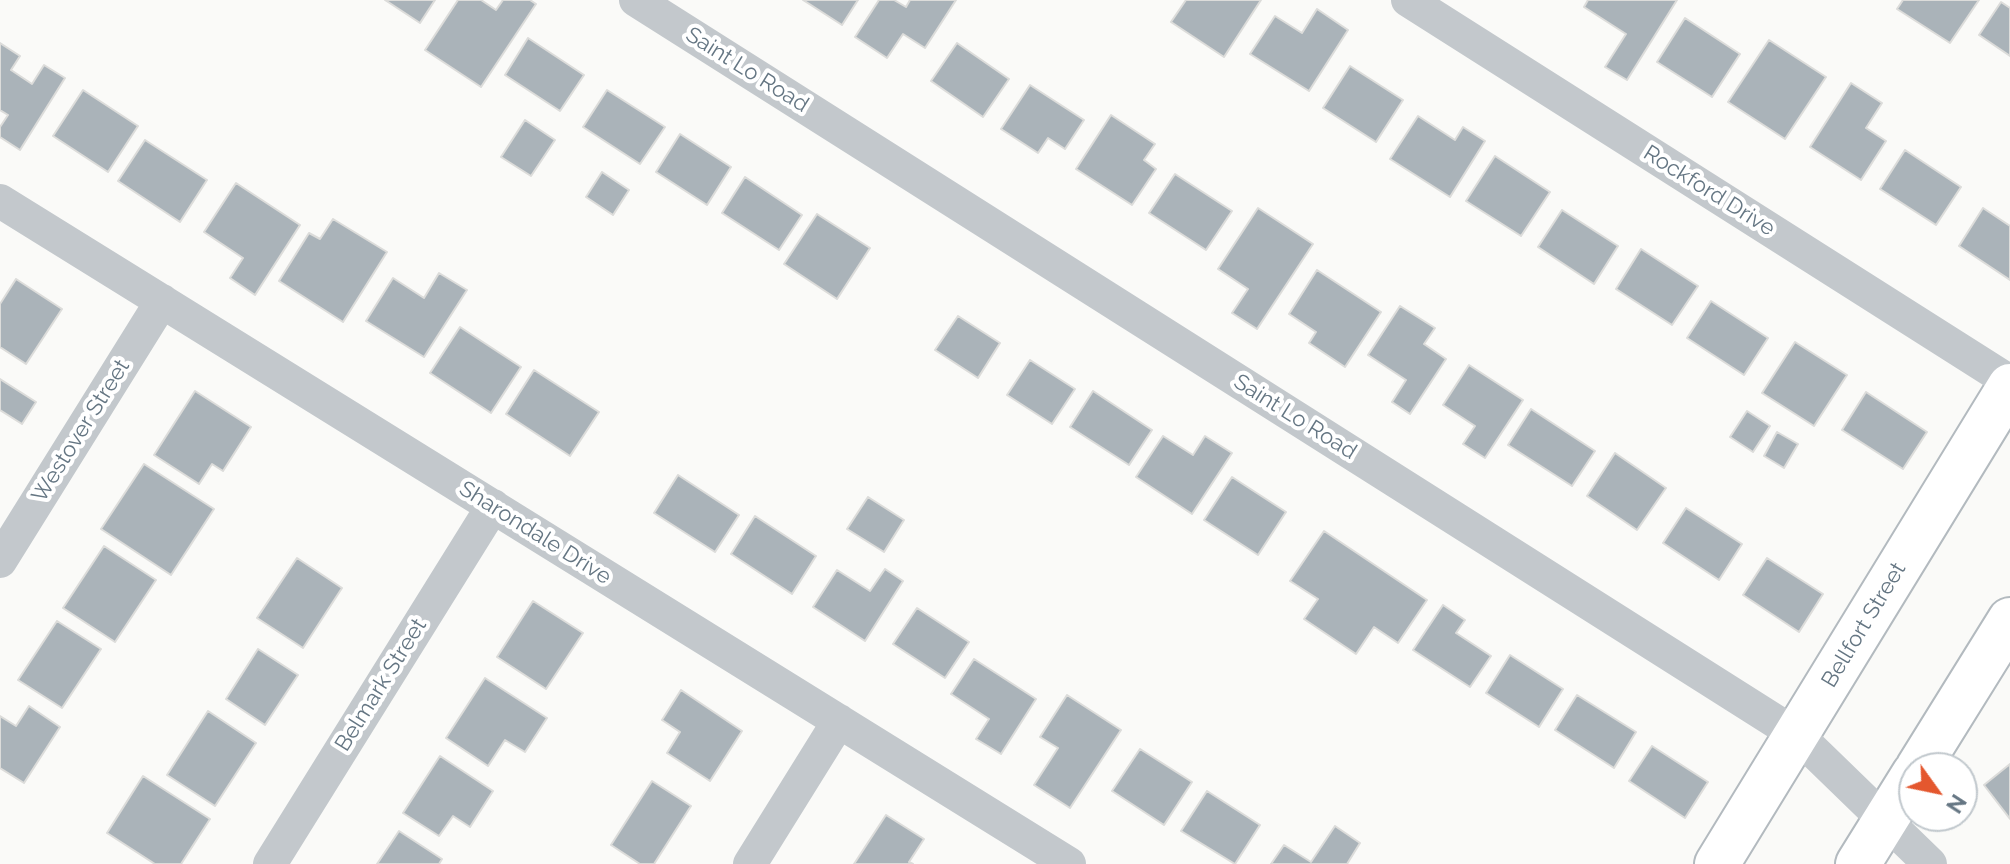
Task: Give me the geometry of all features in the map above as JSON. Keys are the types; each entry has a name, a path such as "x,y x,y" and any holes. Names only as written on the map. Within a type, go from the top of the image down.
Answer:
{"main road":[{"name":"Bellfort Street","path":"1717,864 2010,384"},
{"path":"1928,752 2010,620"},
{"path":"1858,864 1898,800"}],"street":[{"name":"Saint Lo Road","path":"636,0 1797,735 1930,864"},
{"name":"Rockford Drive","path":"1408,0 2010,384"},
{"name":"Sharondale Drive","path":"0,201 1069,864"},
{"name":"Westover Street","path":"0,561 162,301"},
{"name":"Belmark Street","path":"270,864 493,506"},
{"path":"750,864 839,721"}],"building":[{"path":"385,0 435,0 420,23"},
{"path":"458,0 481,0 496,10 503,0 530,0 536,4 481,87 425,50"},
{"path":"803,0 858,0 842,25"},
{"path":"879,0 894,0 906,7 910,0 956,0 925,48 903,34 887,58 855,37"},
{"path":"1186,0 1261,0 1224,57 1171,22"},
{"path":"1588,0 1677,0 1627,80 1605,67 1626,34 1584,7"},
{"path":"1903,0 1979,0 1950,43 1897,9"},
{"path":"2001,2 2010,8 2010,56 1979,35"},
{"path":"1317,9 1348,30 1309,91 1250,54 1275,16 1302,33"},
{"path":"1685,18 1740,54 1712,97 1657,62"},
{"path":"528,38 584,75 560,111 505,75"},
{"path":"1769,40 1826,77 1785,139 1728,102"},
{"path":"0,43 20,56 11,70 32,84 44,65 65,78 20,150 0,137 0,127 8,115 0,110"},
{"path":"957,43 1009,79 983,117 931,81"},
{"path":"1350,66 1403,100 1376,142 1323,108"},
{"path":"1851,83 1882,103 1866,128 1886,141 1861,180 1810,147"},
{"path":"1030,85 1084,120 1065,149 1048,138 1038,153 1001,129"},
{"path":"83,90 138,126 108,172 53,136"},
{"path":"607,90 665,127 640,164 583,127"},
{"path":"1111,115 1155,144 1144,160 1156,169 1132,205 1076,169"},
{"path":"1418,116 1455,140 1463,127 1485,141 1450,197 1390,159"},
{"path":"525,120 555,140 531,176 501,157"},
{"path":"680,134 731,167 707,205 656,172"},
{"path":"145,140 207,180 180,222 118,181"},
{"path":"1905,150 1961,187 1936,225 1880,189"},
{"path":"1495,156 1550,192 1521,236 1466,201"},
{"path":"602,172 629,190 613,215 586,197"},
{"path":"1175,174 1232,211 1206,250 1149,213"},
{"path":"745,177 802,215 779,250 722,213"},
{"path":"236,183 300,225 255,295 230,278 243,258 204,232"},
{"path":"1258,208 1313,244 1257,329 1232,313 1248,289 1218,269"},
{"path":"1983,208 2010,226 2010,280 1959,246"},
{"path":"1562,210 1618,246 1594,284 1538,247"},
{"path":"817,214 870,248 837,299 784,264"},
{"path":"333,219 387,252 343,322 279,281 309,233 320,239"},
{"path":"1641,249 1698,286 1672,325 1616,289"},
{"path":"1317,270 1381,312 1345,367 1309,343 1316,332 1289,314"},
{"path":"439,273 467,290 424,357 366,321 393,278 424,298"},
{"path":"16,279 62,309 26,364 0,347 0,304"},
{"path":"1711,301 1768,338 1744,375 1687,338"},
{"path":"1400,306 1435,328 1424,344 1446,359 1410,414 1392,402 1406,380 1368,355"},
{"path":"958,316 1000,343 978,378 935,350"},
{"path":"460,327 521,367 491,413 430,373"},
{"path":"1795,342 1847,375 1814,426 1762,393"},
{"path":"1030,360 1075,389 1052,424 1007,395"},
{"path":"1469,365 1523,400 1485,458 1463,444 1475,426 1443,405"},
{"path":"534,370 599,412 570,456 506,414"},
{"path":"0,379 36,402 22,424 0,410"},
{"path":"195,391 251,427 223,471 212,464 199,484 154,455"},
{"path":"1093,391 1152,430 1129,465 1070,427"},
{"path":"1866,392 1927,432 1903,469 1842,430"},
{"path":"1531,409 1595,451 1572,486 1508,445"},
{"path":"1747,411 1770,426 1753,452 1730,437"},
{"path":"1777,432 1798,444 1784,468 1764,456"},
{"path":"1163,436 1193,455 1205,436 1232,453 1192,514 1136,477"},
{"path":"1615,453 1666,488 1637,530 1587,496"},
{"path":"144,464 214,509 171,575 101,529"},
{"path":"678,475 739,515 715,552 654,513"},
{"path":"1232,477 1286,512 1258,555 1204,520"},
{"path":"868,497 904,520 884,552 847,529"},
{"path":"1686,508 1742,544 1719,580 1663,543"},
{"path":"755,516 816,556 792,594 731,554"},
{"path":"1324,531 1427,600 1398,643 1374,627 1356,654 1304,619 1318,599 1290,581"},
{"path":"104,546 156,580 115,642 63,608"},
{"path":"297,558 342,588 303,648 257,618"},
{"path":"1767,558 1823,594 1799,632 1743,595"},
{"path":"885,569 903,581 865,641 813,607 837,570 870,591"},
{"path":"533,601 583,633 546,689 497,657"},
{"path":"1443,605 1465,620 1456,633 1491,656 1470,687 1413,650"},
{"path":"917,608 969,642 945,678 893,644"},
{"path":"57,621 101,649 62,708 18,680"},
{"path":"258,649 298,675 265,725 226,699"},
{"path":"1510,655 1563,689 1539,727 1486,693"},
{"path":"974,659 1036,699 1001,754 976,739 989,719 951,694"},
{"path":"485,678 547,718 525,752 505,740 488,766 446,738"},
{"path":"681,690 742,731 710,781 667,753 680,732 662,720"},
{"path":"1067,695 1121,730 1070,808 1034,785 1058,748 1040,737"},
{"path":"1577,695 1636,732 1614,768 1555,730"},
{"path":"29,706 60,727 24,783 0,768 0,716 16,726"},
{"path":"208,711 256,743 215,806 167,775"},
{"path":"1652,746 1708,782 1685,818 1629,781"},
{"path":"1140,749 1192,782 1164,825 1112,791"},
{"path":"440,756 493,791 470,827 453,816 439,836 403,813"},
{"path":"2010,764 2010,819 1984,785"},
{"path":"143,776 210,819 181,864 155,864 107,833"},
{"path":"652,781 691,806 654,864 640,864 611,845"},
{"path":"1207,791 1260,825 1235,864 1181,831"},
{"path":"886,815 924,839 909,862 913,864 854,864"},
{"path":"1335,826 1360,843 1347,864 1271,864 1284,845 1311,862"},
{"path":"399,831 442,859 439,864 377,864"}]}
